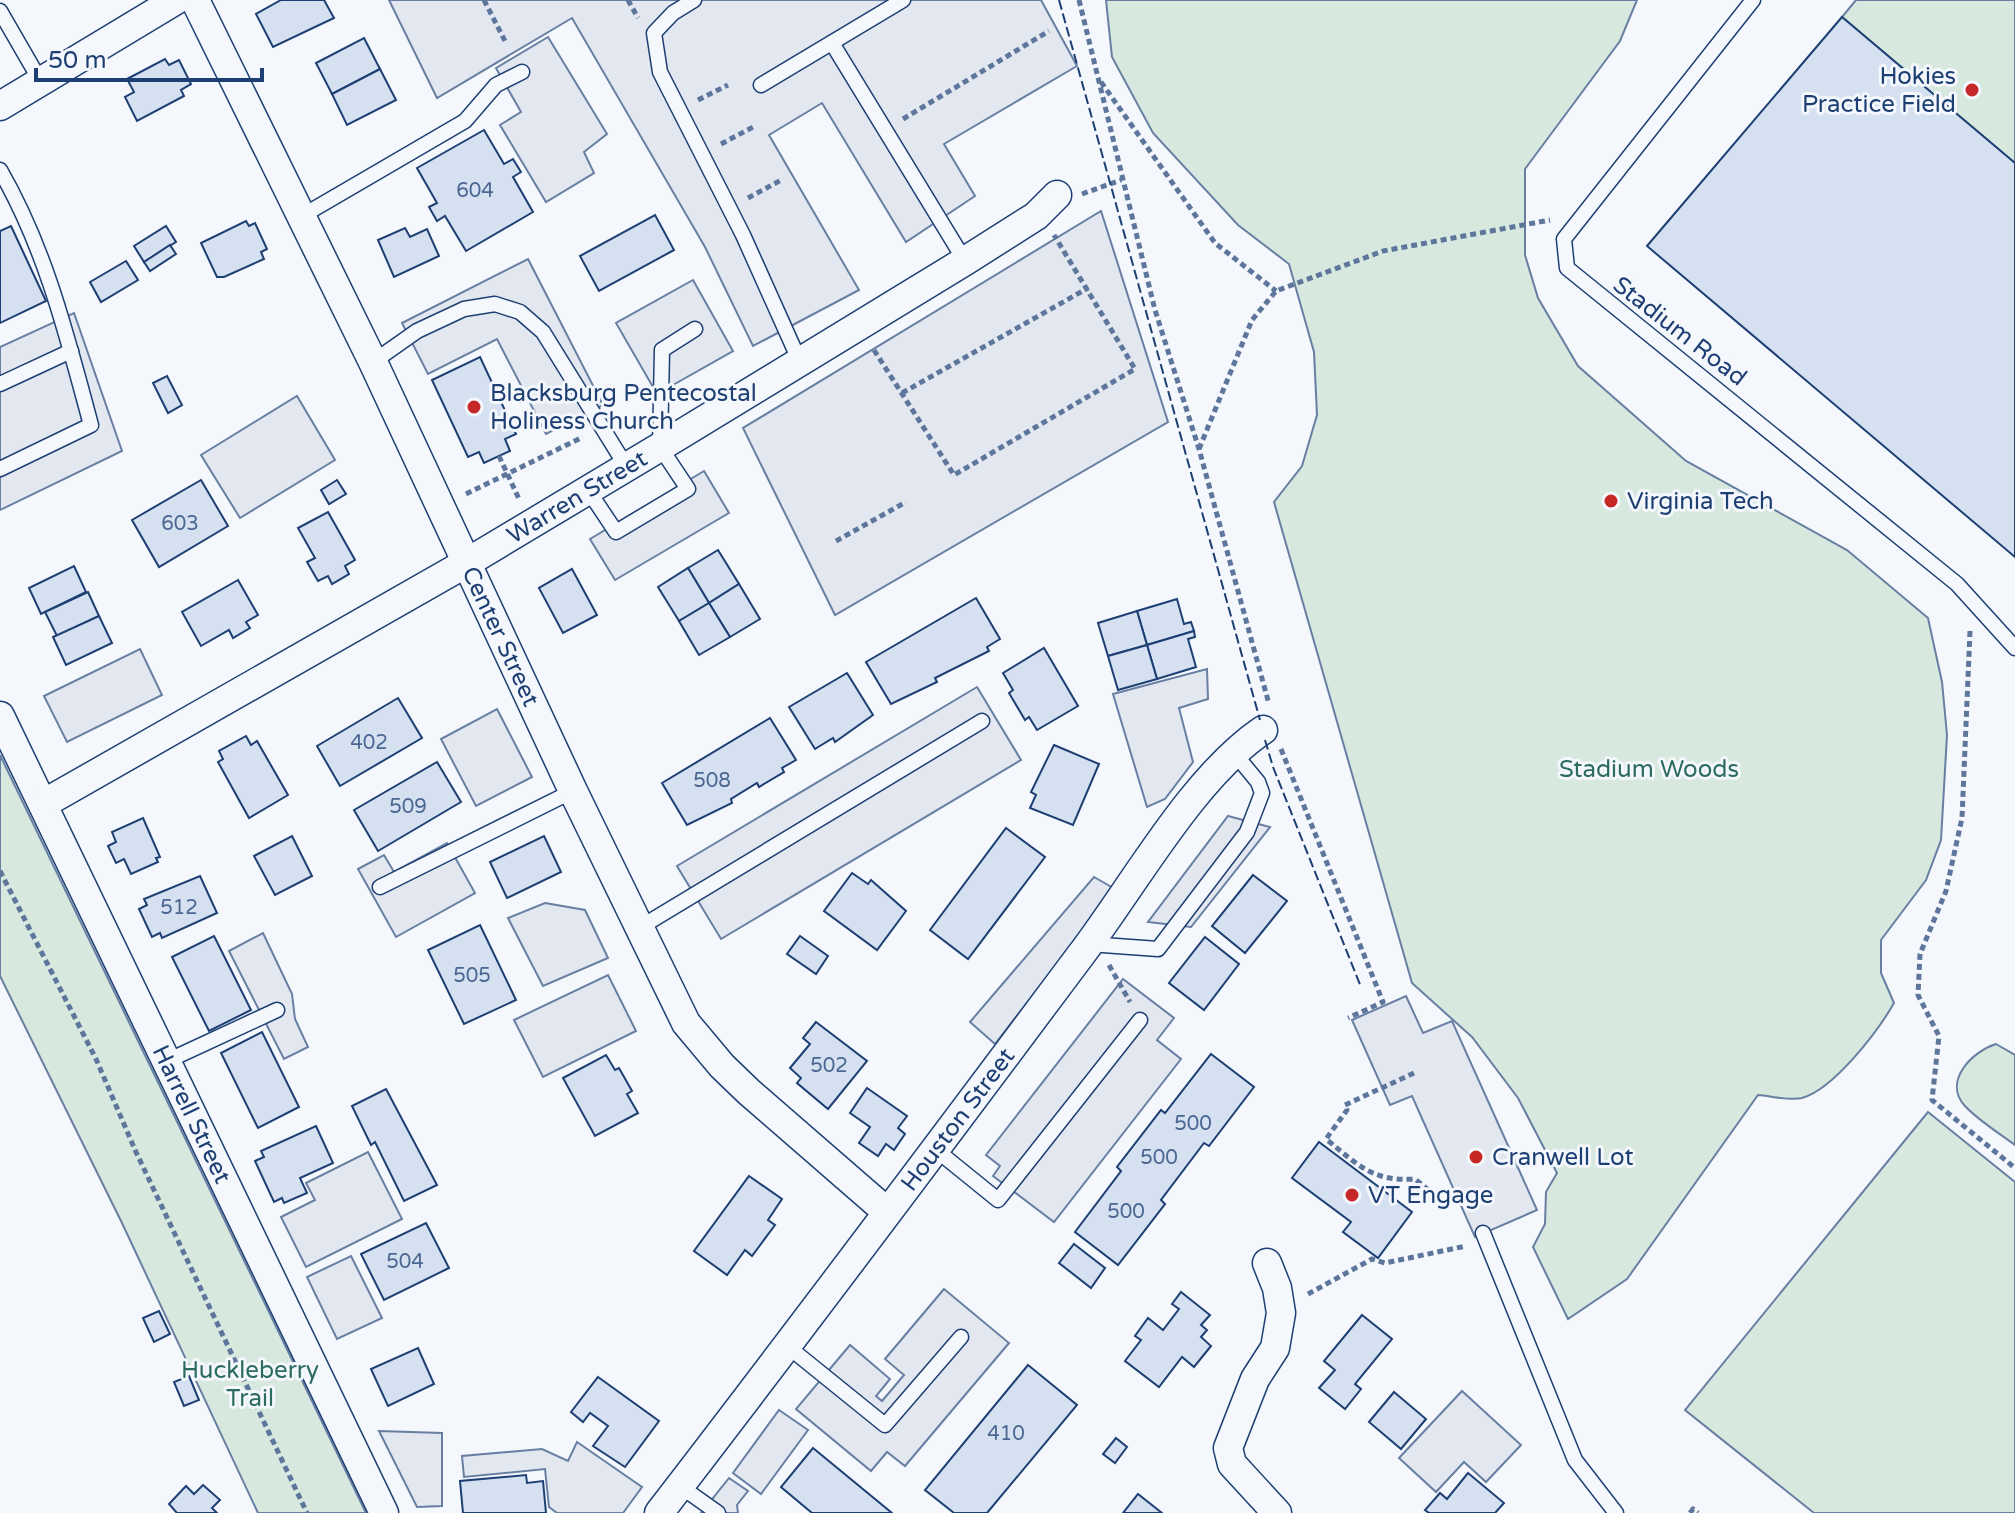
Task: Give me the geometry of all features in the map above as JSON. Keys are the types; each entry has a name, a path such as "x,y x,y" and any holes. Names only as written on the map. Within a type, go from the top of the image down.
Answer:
{"street":[{"path":"0,106 176,0"},
{"name":"Center Street","path":"195,0 373,362 671,996 703,1045 749,1092 886,1211"},
{"name":"Warren Street","path":"43,804 468,562 1070,195"},
{"name":"Harrell Street","path":"0,716 384,1513"},
{"name":"Houston Street","path":"659,1513 1089,944 1190,804 1235,754 1270,725"},
{"path":"1267,1263 1277,1288 1281,1313 1275,1348 1255,1379 1228,1448 1232,1464 1277,1513"}],"lane":[{"path":"694,0 673,13 654,33 653,47 660,72 729,208 800,362"},
{"path":"761,85 903,0"},
{"name":"Stadium Road","path":"1753,0 1564,239 1567,268 1957,584 2015,648"},
{"path":"0,11 41,82"},
{"path":"832,43 965,261"},
{"path":"302,216 465,121 496,85 522,72"},
{"path":"0,170 24,212 52,284 91,425 0,469"},
{"path":"373,362 417,331 464,309 495,304 520,312 543,332 626,466"},
{"path":"588,490 616,532 688,489 660,447 662,350 695,329"},
{"path":"0,384 71,351"},
{"path":"639,928 982,721"},
{"path":"1089,944 1158,949 1247,832 1262,793 1258,782 1235,754"},
{"path":"380,887 573,791"},
{"path":"167,1061 277,1010"},
{"path":"935,1149 998,1200 1140,1020"},
{"path":"1483,1233 1575,1460 1616,1513"},
{"path":"786,1345 885,1425 961,1337"},
{"path":"680,1486 718,1513"}],"path":[{"path":"484,0 506,43"},
{"path":"1079,0 1155,310 1199,449 1270,725 1383,1002 1348,1018"},
{"path":"885,129 1049,31"},
{"path":"1098,77 1215,243 1276,291"},
{"path":"680,110 728,85"},
{"path":"702,154 755,126"},
{"path":"729,208 783,179"},
{"path":"1070,195 1121,180"},
{"path":"1199,449 1252,320 1276,291 1383,251 1582,214"},
{"path":"859,326 954,475 1135,369 1062,244 1036,216"},
{"path":"902,393 1088,288"},
{"path":"460,497 602,427"},
{"path":"499,456 516,492"},
{"path":"836,541 906,502"},
{"path":"1957,584 1970,626 1962,818 1946,891 1920,954 1918,995 1939,1036 1932,1100 2015,1168"},
{"path":"0,871 96,1059 136,1152 307,1513"},
{"path":"1414,1073 1345,1105 1347,1110 1326,1139 1357,1164 1389,1181 1415,1179 1440,1199"},
{"path":"1317,1287 1372,1259 1385,1263 1467,1245"},
{"path":"1690,1513 1693,1509 1698,1513"}],"green space":[{"name":"Stadium Woods","path":"1106,0 1637,0 1620,41 1525,169 1525,255 1538,298 1578,366 1686,461 1847,550 1928,618 1942,682 1947,735 1941,840 1926,880 1881,940 1881,973 1894,1003 1854,1058 1828,1083 1797,1099 1758,1095 1627,1279 1568,1319 1533,1247 1545,1224 1546,1192 1557,1173 1518,1098 1472,1037 1412,983 1274,502 1302,466 1317,415 1314,352 1289,264 1238,225 1153,133 1112,57"},
{"name":"Hokies Practice Field","path":"1856,0 2015,0 2015,163 1842,17"},
{"name":"Huckleberry Trail","path":"0,755 366,1513 258,1513 122,1223 0,976"},
{"path":"1996,1044 2015,1055 2015,1145 1965,1106 1957,1087 1963,1068 1970,1060"},
{"path":"1928,1112 2015,1182 2015,1513 1814,1513 1685,1410"}],"shaded area":[{"path":"389,0 1041,0 1077,66 944,144 975,196 906,242 822,103 769,135 859,290 753,346 705,247 572,18 437,98"},
{"path":"548,37 607,134 584,152 594,173 546,202 500,125 521,112 496,68"},
{"path":"1101,211 1168,422 835,615 743,428"},
{"path":"528,259 603,405 546,434 497,339 428,374 402,323"},
{"path":"693,280 733,351 657,394 616,323"},
{"path":"74,313 122,451 0,510 0,347"},
{"path":"297,396 335,460 240,518 201,455"},
{"path":"704,471 729,513 615,580 590,539"},
{"path":"140,649 162,695 67,742 44,696"},
{"path":"1207,669 1208,699 1179,708 1193,762 1165,799 1147,807 1113,694"},
{"path":"977,687 1021,760 721,939 677,866"},
{"path":"497,709 532,777 476,806 441,739"},
{"path":"1228,816 1270,827 1191,927 1148,922"},
{"path":"447,843 475,893 396,937 358,869 384,855 394,872"},
{"path":"1094,877 1115,889 995,1044 970,1022"},
{"path":"545,903 585,910 608,958 543,986 508,918"},
{"path":"263,933 292,994 295,1019 308,1047 284,1059 229,951"},
{"path":"608,975 636,1031 543,1077 514,1020"},
{"path":"1123,979 1174,1018 1157,1040 1181,1059 1054,1222 993,1176 1000,1166 986,1155"},
{"name":"Cranwell Lot","path":"1406,996 1423,1033 1452,1021 1537,1210 1475,1237 1412,1096 1390,1105 1352,1020"},
{"path":"368,1152 402,1219 306,1267 281,1217 315,1200 306,1183"},
{"path":"351,1256 382,1318 337,1339 307,1277"},
{"path":"944,1289 1009,1343 905,1466 887,1452 871,1471 796,1409 850,1345 890,1379 876,1396 882,1401 904,1375 885,1359"},
{"path":"1462,1391 1521,1445 1486,1482 1464,1462 1436,1492 1399,1458"},
{"path":"779,1410 808,1430 761,1494 733,1473"},
{"path":"379,1431 442,1433 442,1506 417,1507"},
{"path":"577,1442 642,1487 623,1513 557,1513 549,1507 545,1469 464,1477 462,1456 542,1449 568,1461"},
{"path":"729,1478 748,1491 737,1505 738,1513 701,1513"}],"building":[{"path":"281,0 324,0 334,18 273,47 256,14"},
{"path":"1842,17 2015,163 2015,557 1647,246"},
{"path":"364,38 380,69 332,94 316,63"},
{"path":"165,59 169,65 179,60 191,84 181,90 184,96 137,121 125,97 134,92 127,79"},
{"path":"380,69 396,100 347,125 332,94"},
{"path":"484,130 504,164 513,159 521,172 513,177 533,212 466,251 445,216 437,221 429,207 437,203 417,168"},
{"path":"655,215 674,250 599,291 580,256"},
{"path":"246,221 249,226 255,223 267,249 261,252 264,259 224,277 217,277 201,243"},
{"path":"11,226 46,301 0,323 0,231"},
{"path":"166,226 176,242 144,262 134,246"},
{"path":"405,228 410,237 427,229 439,256 394,277 378,240"},
{"path":"170,245 176,254 150,271 144,262"},
{"path":"126,261 138,280 101,302 90,282"},
{"name":"Blacksburg Pentecostal Holiness Church","path":"480,357 516,434 505,439 510,451 484,463 479,452 468,457 432,380"},
{"path":"167,376 182,405 168,413 153,383"},
{"path":"201,480 228,526 159,567 132,520"},
{"path":"337,480 346,494 329,504 321,490"},
{"path":"328,512 355,560 345,566 349,574 332,584 328,576 318,581 307,562 315,558 298,528"},
{"path":"718,550 739,584 709,603 688,568"},
{"path":"74,566 86,592 41,614 29,588"},
{"path":"688,568 709,603 679,621 658,587"},
{"path":"572,569 597,615 563,633 539,588"},
{"path":"238,580 258,615 246,622 250,628 233,638 229,630 201,646 182,612"},
{"path":"739,584 760,619 730,637 709,603"},
{"path":"88,592 99,616 57,636 45,612"},
{"path":"976,598 1000,639 987,647 989,651 935,678 937,682 891,704 866,662"},
{"path":"1177,599 1184,624 1191,622 1194,631 1147,645 1137,611"},
{"path":"709,603 730,637 699,655 679,621"},
{"path":"1137,611 1147,645 1108,656 1098,623"},
{"path":"99,616 112,643 66,665 53,637"},
{"path":"1194,631 1195,637 1188,639 1196,667 1157,679 1147,645"},
{"path":"1147,645 1157,679 1118,690 1108,656"},
{"path":"1044,648 1078,706 1037,730 1029,717 1025,720 1009,693 1013,690 1003,673"},
{"path":"847,673 873,715 835,742 833,738 815,749 789,707"},
{"path":"398,698 422,738 340,786 317,746"},
{"path":"770,718 796,760 782,768 784,772 759,787 757,783 731,799 732,803 687,825 662,783"},
{"path":"246,736 251,745 257,741 288,795 249,818 218,762 223,759 219,751"},
{"path":"1054,745 1099,764 1073,825 1030,808 1036,795 1031,792"},
{"path":"437,762 461,802 378,851 354,810"},
{"path":"143,818 160,857 156,858 158,862 131,874 124,859 116,863 108,846 116,842 112,832"},
{"path":"1006,828 1045,857 968,959 930,930"},
{"path":"292,836 312,876 275,895 254,856"},
{"path":"544,836 561,872 507,898 490,862"},
{"path":"852,873 868,884 871,880 906,911 877,950 824,911"},
{"path":"1253,875 1287,901 1245,953 1212,926"},
{"path":"200,876 217,913 162,938 160,933 152,937 139,909 147,905 144,899"},
{"path":"480,925 516,1000 464,1024 428,950"},
{"path":"214,936 251,1010 209,1031 172,957"},
{"path":"800,936 828,956 816,974 787,954"},
{"path":"1205,937 1239,964 1204,1010 1169,983"},
{"path":"816,1022 867,1061 828,1109 797,1083 801,1078 790,1068 810,1044 803,1038"},
{"path":"262,1032 299,1107 258,1128 221,1053"},
{"path":"1211,1054 1254,1087 1209,1146 1204,1143 1161,1200 1165,1204 1118,1265 1075,1232 1121,1171 1117,1167 1161,1110 1165,1113"},
{"path":"606,1055 615,1070 619,1068 632,1091 627,1094 638,1113 595,1136 563,1078"},
{"path":"867,1088 907,1116 898,1128 905,1134 894,1150 886,1144 878,1156 859,1143 870,1127 850,1113"},
{"path":"386,1089 437,1185 404,1201 375,1142 371,1145 352,1106"},
{"path":"316,1126 333,1163 300,1178 307,1193 284,1203 282,1198 274,1202 255,1161 264,1157 261,1151"},
{"name":"VT Engage","path":"1319,1142 1412,1212 1378,1258 1343,1232 1351,1222 1292,1178"},
{"path":"749,1176 782,1199 768,1220 775,1225 752,1256 745,1250 727,1275 694,1251"},
{"path":"426,1223 449,1268 384,1300 361,1254"},
{"path":"1074,1244 1105,1268 1091,1288 1059,1263"},
{"path":"1181,1292 1210,1315 1201,1325 1207,1330 1201,1337 1211,1346 1194,1367 1182,1357 1159,1387 1125,1361 1141,1340 1135,1336 1148,1318 1163,1330 1179,1309 1172,1304"},
{"path":"159,1311 170,1334 154,1342 143,1318"},
{"path":"1362,1315 1392,1339 1355,1384 1361,1389 1345,1409 1319,1388 1335,1370 1324,1361"},
{"path":"418,1348 434,1384 388,1406 371,1369"},
{"path":"1028,1365 1077,1405 987,1513 954,1513 925,1490"},
{"path":"189,1376 199,1400 184,1406 174,1382"},
{"path":"598,1377 659,1421 625,1467 593,1446 608,1426 590,1413 583,1422 571,1412"},
{"path":"1394,1392 1426,1419 1401,1449 1369,1422"},
{"path":"1116,1438 1127,1447 1115,1463 1103,1454"},
{"path":"813,1448 892,1513 812,1513 781,1487"},
{"path":"1468,1473 1504,1503 1495,1513 1429,1513 1425,1510 1440,1493 1447,1499"},
{"path":"526,1475 527,1483 543,1481 546,1513 463,1513 460,1481"},
{"path":"203,1485 220,1500 212,1508 217,1513 177,1513 169,1504 186,1486 194,1494"},
{"path":"1138,1494 1162,1513 1123,1513"}],"fence":[{"path":"1059,0 1260,720"},
{"path":"1265,740 1361,987"}],"place":[{"name":"Hokies Practice Field","path":"1972,90"},
{"name":"Blacksburg Pentecostal Holiness Church","path":"474,407"},
{"name":"Virginia Tech","path":"1611,501"},
{"name":"Cranwell Lot","path":"1476,1157"},
{"name":"VT Engage","path":"1352,1195"}]}
